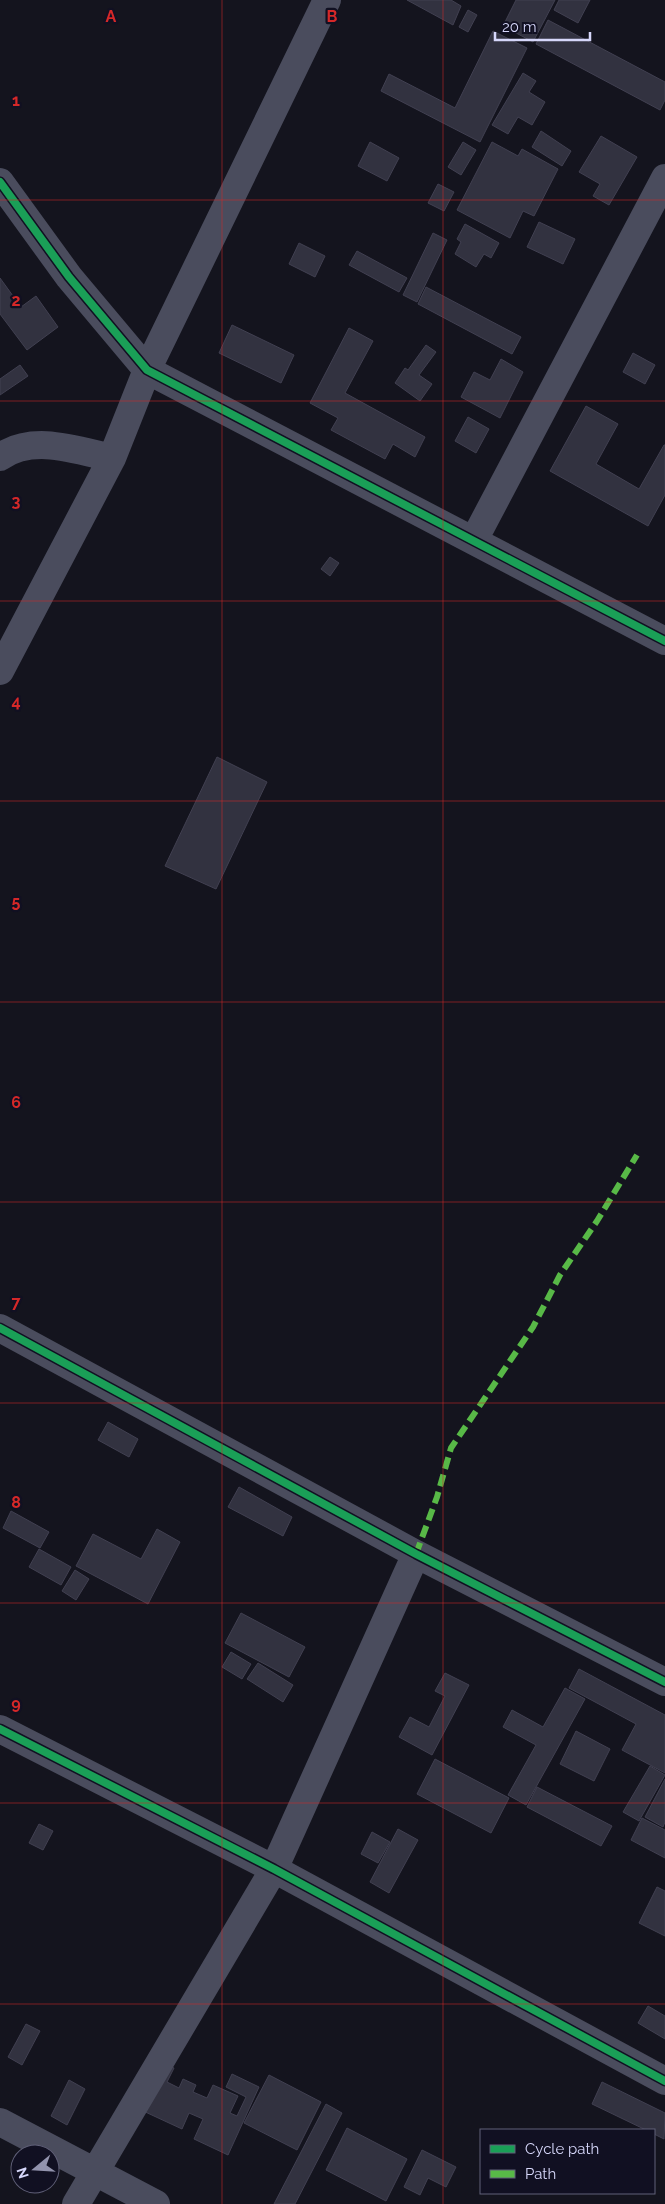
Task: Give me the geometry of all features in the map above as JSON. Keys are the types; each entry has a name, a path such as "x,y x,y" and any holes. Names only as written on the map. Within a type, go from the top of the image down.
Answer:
{"street":[{"path":"0,671 112,458 147,370 327,0"},
{"path":"474,540 665,178"},
{"path":"0,182 69,277 147,370 665,641"},
{"path":"0,457 8,452 43,444 112,458"},
{"path":"0,1328 416,1554 665,1682"},
{"path":"76,2204 274,1869 416,1554"},
{"path":"0,1728 274,1869 665,2081"},
{"path":"0,2122 95,2170 156,2204"}],"building":[{"path":"407,0 451,0 461,6 453,25"},
{"path":"516,0 555,0 533,42 503,26"},
{"path":"559,0 590,0 578,23 554,10"},
{"path":"468,10 477,15 468,32 459,27"},
{"path":"548,20 665,82 665,100 660,110 536,44"},
{"path":"493,31 527,48 480,142 381,91 389,74 455,108"},
{"path":"523,73 536,81 529,92 545,102 532,125 518,117 508,134 492,125"},
{"path":"541,131 571,151 562,166 532,147"},
{"path":"601,136 637,157 609,205 593,196 600,184 579,172"},
{"path":"370,142 399,158 387,181 358,166"},
{"path":"463,142 476,150 461,175 448,167"},
{"path":"492,142 518,156 522,149 558,169 534,216 523,211 510,238 457,210"},
{"path":"438,184 454,192 444,211 428,203"},
{"path":"539,222 575,239 563,264 527,247"},
{"path":"465,224 499,243 491,258 484,254 476,267 455,254 461,242 457,239"},
{"path":"433,233 447,240 417,302 403,295"},
{"path":"299,243 325,256 315,277 289,264"},
{"path":"357,251 407,278 399,292 349,265"},
{"path":"0,278 21,307 36,296 58,327 27,350 0,314"},
{"path":"426,287 521,337 512,354 418,304"},
{"path":"232,325 294,355 281,383 219,353"},
{"path":"349,328 373,341 345,393 425,437 415,457 393,444 385,459 331,430 338,418 310,403"},
{"path":"426,345 436,352 419,375 432,384 420,401 395,383 405,368 408,370"},
{"path":"633,353 655,365 645,384 623,372"},
{"path":"501,359 523,372 500,418 461,397 474,372 490,380"},
{"path":"20,365 28,376 0,395 0,379"},
{"path":"586,406 618,424 596,464 639,489 665,445 665,495 648,526 550,471"},
{"path":"468,417 489,429 476,453 455,441"},
{"path":"330,557 339,563 330,576 321,569"},
{"path":"217,757 267,782 216,889 165,866"},
{"path":"108,1422 138,1439 129,1457 98,1440"},
{"path":"239,1487 292,1517 283,1536 228,1507"},
{"path":"11,1511 49,1532 40,1548 3,1528"},
{"path":"157,1529 180,1542 148,1604 76,1566 93,1534 141,1559"},
{"path":"39,1549 71,1567 61,1585 29,1567"},
{"path":"75,1570 89,1579 76,1600 62,1591"},
{"path":"241,1613 305,1647 289,1677 225,1643"},
{"path":"231,1652 251,1664 242,1679 222,1667"},
{"path":"258,1663 293,1685 283,1702 247,1679"},
{"path":"579,1669 665,1715 665,1773 622,1750 636,1724 569,1688"},
{"path":"445,1673 469,1685 432,1755 399,1737 410,1717 429,1727 445,1696 435,1691"},
{"path":"565,1688 585,1699 526,1805 508,1795 536,1745 503,1727 512,1710 543,1727"},
{"path":"576,1731 610,1749 594,1781 560,1764"},
{"path":"435,1759 509,1798 491,1833 417,1794"},
{"path":"650,1766 665,1775 639,1821 623,1812"},
{"path":"665,1779 665,1822 663,1827 645,1817"},
{"path":"537,1787 612,1826 601,1846 527,1807"},
{"path":"642,1818 665,1830 665,1858 631,1840"},
{"path":"39,1824 53,1831 43,1850 29,1843"},
{"path":"398,1829 418,1840 389,1893 370,1882"},
{"path":"372,1832 390,1842 378,1863 361,1854"},
{"path":"657,1887 665,1891 665,1936 639,1923"},
{"path":"648,2006 665,2016 665,2039 638,2023"},
{"path":"26,2024 40,2031 22,2065 8,2057"},
{"path":"163,2063 174,2068 167,2082 179,2088 183,2079 196,2085 193,2092 207,2098 213,2085 238,2096 230,2113 237,2116 246,2097 226,2087 232,2074 259,2087 228,2155 194,2139 203,2119 189,2113 182,2129 141,2110"},
{"path":"269,2075 321,2102 297,2150 244,2123"},
{"path":"69,2080 85,2089 67,2125 51,2116"},
{"path":"602,2082 665,2113 664,2139 655,2134 655,2129 644,2129 592,2104"},
{"path":"326,2104 342,2113 295,2204 274,2204"},
{"path":"347,2128 407,2159 386,2201 326,2170"},
{"path":"422,2150 456,2167 446,2187 428,2178 420,2195 404,2187"}],"marked path":[{"path":"416,1554 437,1497 451,1448 533,1327 560,1275 597,1221 637,1155"}],"cycle path":[{"path":"0,182 69,277 147,370 665,641"},
{"path":"0,1328 416,1554 665,1682"},
{"path":"0,1729 274,1869 665,2081"}]}
